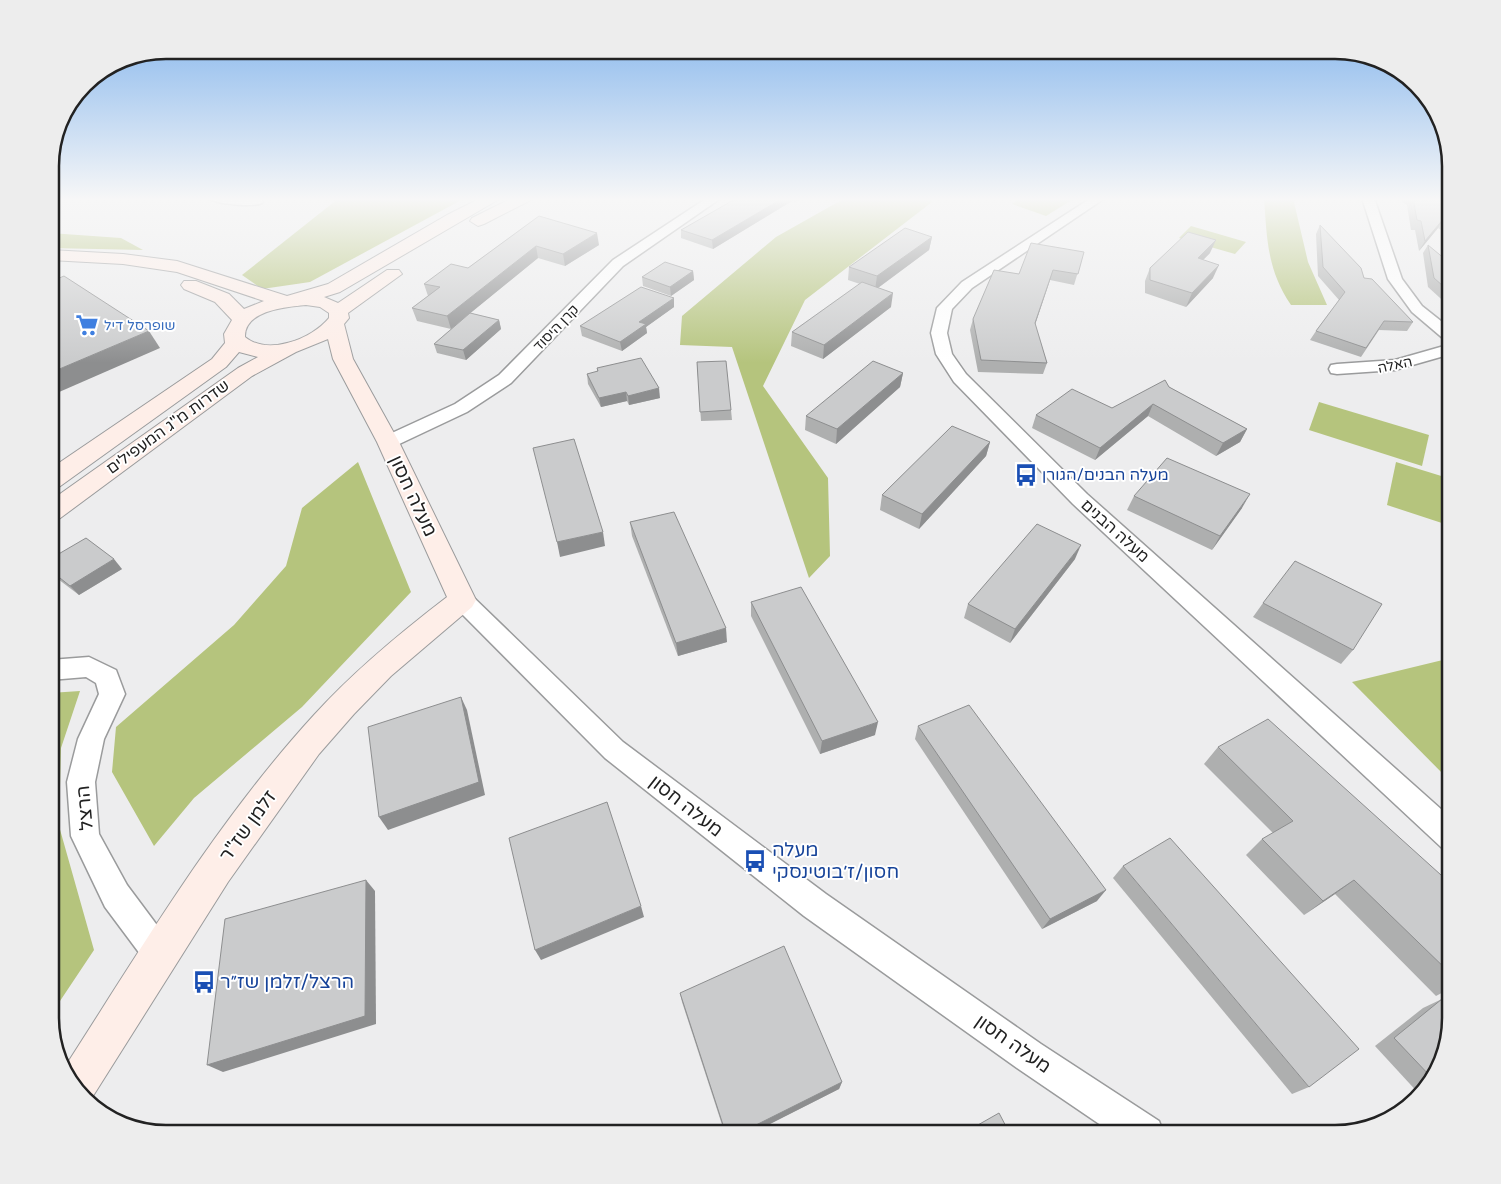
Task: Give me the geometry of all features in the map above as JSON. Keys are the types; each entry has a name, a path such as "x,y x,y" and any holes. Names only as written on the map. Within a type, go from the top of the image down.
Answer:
{"street":[{"path":"238,327 262,309 334,288 393,253"},
{"path":"59,255 121,258 155,262 211,276 259,294 290,301 326,303 336,318 408,264 426,253"},
{"name":"קרן היסוד","path":"388,442 461,408 505,379 618,264 634,253"},
{"name":"מעלה הבנים","path":"1015,253 967,285 945,308 939,333 944,354 960,378 1080,499 1442,829"},
{"path":"1386,253 1395,279 1416,309 1442,330"},
{"path":"59,265 118,268 182,282 222,298 238,327 237,341 244,347 257,350 295,347 331,356 347,366"},
{"name":"מעלה חסון","path":"336,318 339,349 388,442 462,600 614,750 815,905 1028,1056 1132,1125"},
{"name":"שדרות מ\"ג המעפילים","path":"59,506 245,372 327,333 336,318"},
{"name":"שדרות מ\"ג המעפילים","path":"59,475 219,363 235,344 238,327"},
{"name":"האלה","path":"1337,369 1372,370 1404,364 1442,352"},
{"name":"זלמן שז\"ר","path":"80,1082 229,850 308,744 374,673 410,640 462,600"},
{"name":"הרצל","path":"59,669 89,667 107,677 112,694 91,739 81,782 86,836 116,896 160,955"}],"green space":[{"path":"269,253 363,253 310,282 262,289 242,275"},
{"path":"757,253 866,253 805,300 763,386 828,478 830,556 809,578 732,347 680,345 682,316"},
{"path":"1270,253 1306,253 1327,305 1291,305 1277,279"},
{"path":"1319,402 1429,435 1422,466 1309,430"},
{"path":"358,462 411,592 302,707 194,798 154,846 112,772 116,727 234,625 286,566 302,508"},
{"path":"1396,462 1442,476 1442,523 1387,505"},
{"path":"1442,660 1442,773 1352,682"},
{"path":"80,691 61,748 59,826 59,692"},
{"path":"59,826 94,950 59,1002"}],"building":[{"path":"488,253 527,253 447,316 412,308 440,287 424,284 451,264 468,268"},
{"path":"869,253 909,253 877,276 849,267"},
{"path":"1027,253 1084,253 1078,274 1053,270 1035,323 1047,363 981,360 973,319 994,270 1019,274"},
{"path":"1166,253 1203,253 1198,258 1219,265 1192,293 1150,280 1150,268"},
{"path":"1322,253 1347,253 1361,268 1364,278 1372,279 1413,322 1384,321 1366,348 1316,331 1345,292 1323,267"},
{"path":"1430,253 1438,253 1442,257 1442,285 1434,278"},
{"path":"665,262 693,271 670,287 642,277"},
{"path":"64,276 149,331 59,369 59,278"},
{"path":"862,282 893,293 824,345 792,332"},
{"path":"641,287 674,298 639,322 646,324 620,342 580,326"},
{"path":"470,313 499,320 463,350 434,344"},
{"path":"641,358 659,388 628,396 626,392 599,398 587,374 598,371 597,368"},
{"path":"726,361 731,410 700,412 697,362"},
{"path":"873,361 903,373 837,429 806,416"},
{"path":"1165,380 1169,387 1247,429 1223,443 1153,404 1100,448 1036,415 1072,389 1112,408"},
{"path":"952,426 990,442 922,514 882,495"},
{"path":"574,439 603,532 557,542 533,448"},
{"path":"1167,458 1250,494 1220,536 1134,496"},
{"path":"674,512 726,628 676,643 630,522"},
{"path":"1037,524 1081,545 1015,629 968,604"},
{"path":"86,538 114,559 70,586 59,577 59,554"},
{"path":"1295,561 1382,604 1353,650 1263,603"},
{"path":"801,587 878,722 822,741 751,602"},
{"path":"461,697 479,782 379,817 368,727"},
{"path":"969,705 1106,890 1050,919 918,726"},
{"path":"1268,719 1442,876 1442,965 1354,880 1323,901 1262,839 1293,821 1218,747"},
{"path":"607,802 641,906 535,950 509,838"},
{"path":"1170,838 1359,1049 1309,1087 1123,866"},
{"path":"366,880 365,1016 207,1065 225,919"},
{"path":"784,946 842,1082 756,1125 723,1125 680,993"},
{"path":"1442,999 1439,1046 1427,1073 1394,1038"},
{"path":"999,1113 1005,1125 978,1125"}],"place":[{"name":"שופרסל דיל","path":"87,325"},
{"name":"מעלה הבנים/הגורן","path":"1026,475"},
{"name":"מעלה חסון/ז׳בוטינסקי","path":"755,861"},
{"name":"הרצל/זלמן שז״ר","path":"204,982"}]}
